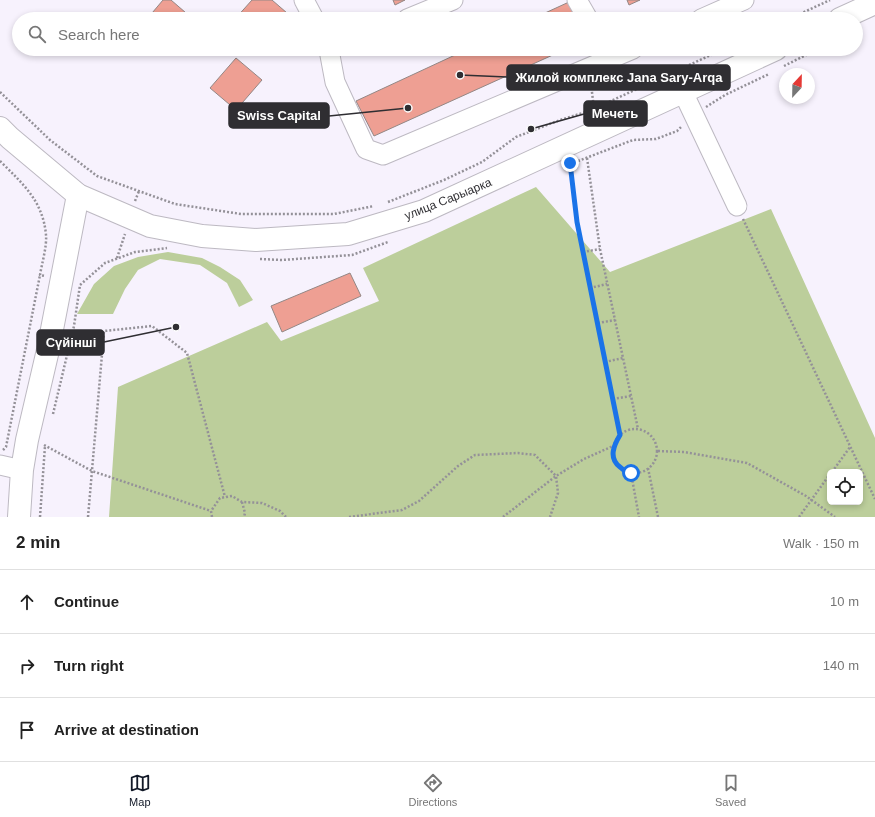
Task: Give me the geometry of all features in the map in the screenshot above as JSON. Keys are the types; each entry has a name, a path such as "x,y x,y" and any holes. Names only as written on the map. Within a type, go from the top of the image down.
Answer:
{"main road":[{"path":"855,12 875,3"},
{"name":"улица Сарыарка","path":"0,128 78,195 150,226 202,236 256,240 348,234 424,211 761,56"},
{"path":"19,517 22,470 40,441 48,350 71,283 78,195"}],"street":[{"path":"304,0 310,12"},
{"path":"577,0 584,12"},
{"path":"717,12 744,0"},
{"path":"422,12 443,2"},
{"path":"331,56 335,82 366,149 383,154 603,58"},
{"path":"683,92 737,206"},
{"path":"0,465 22,470"}],"path":[{"path":"804,12 830,0"},
{"path":"594,109 591,86 603,58"},
{"path":"587,158 600,249 638,429"},
{"path":"0,161 27,187 41,210 46,236 40,275 6,447 0,453"},
{"path":"563,167 570,163 577,222 620,435"},
{"path":"737,206 875,499"},
{"path":"258,259 282,260 352,255 394,240"},
{"path":"40,275 71,283 105,263 136,252 167,248 174,249"},
{"path":"583,252 600,249"},
{"path":"52,416 74,326 71,283"},
{"path":"590,288 608,284"},
{"path":"598,323 615,320"},
{"path":"88,517 104,331 152,326 188,353 225,497"},
{"path":"605,362 623,358"},
{"path":"613,399 631,396"},
{"path":"628,429 638,429 642,430 653,438 658,451 653,465 642,473 627,473 616,464 613,456 614,446 620,435 628,429"},
{"path":"40,517 40,441 92,471 212,511"},
{"path":"503,517 556,476 584,459 614,446"},
{"path":"834,469 850,447"},
{"path":"658,451 684,452 747,463 811,500 835,517"},
{"path":"349,517 402,510 419,501 458,466 475,455 518,453 535,455 556,476 558,493 550,517"},
{"path":"648,468 658,517 652,517"},
{"path":"631,473 639,517"},
{"path":"799,517 827,478"},
{"path":"212,517 212,511 220,498 232,496 242,502 262,503 280,511 286,517"},
{"path":"242,502 245,513 244,517"}],"green space":[{"path":"536,187 610,272 771,209 875,438 875,517 109,517 118,387 267,322 281,341 379,301 363,268"},
{"path":"168,252 202,258 220,267 240,280 253,300 239,307 227,283 200,265 160,259 138,270 125,289 113,314 77,314 94,284 114,266 138,257"}],"building":[{"path":"163,0 171,0 185,12 153,12"},
{"path":"252,0 272,0 286,12 241,12"},
{"path":"393,0 405,0 395,5"},
{"path":"627,0 640,0 629,5"},
{"path":"569,2 574,12 547,12"},
{"path":"453,56 551,56 374,136 356,101"},
{"path":"236,58 262,80 236,110 210,88"},
{"path":"350,273 361,296 282,332 271,306"}],"place":[{"name":"Жилой комплекс Jana Sary-Arqa","path":"460,75"},
{"name":"Swiss Capital","path":"408,108"},
{"name":"Мечеть","path":"531,129"},
{"name":"Сүйінші","path":"176,327"}],"route":[{"path":"570,163 577,222 620,435 614,446 613,456 616,464 627,473 631,473"}]}
